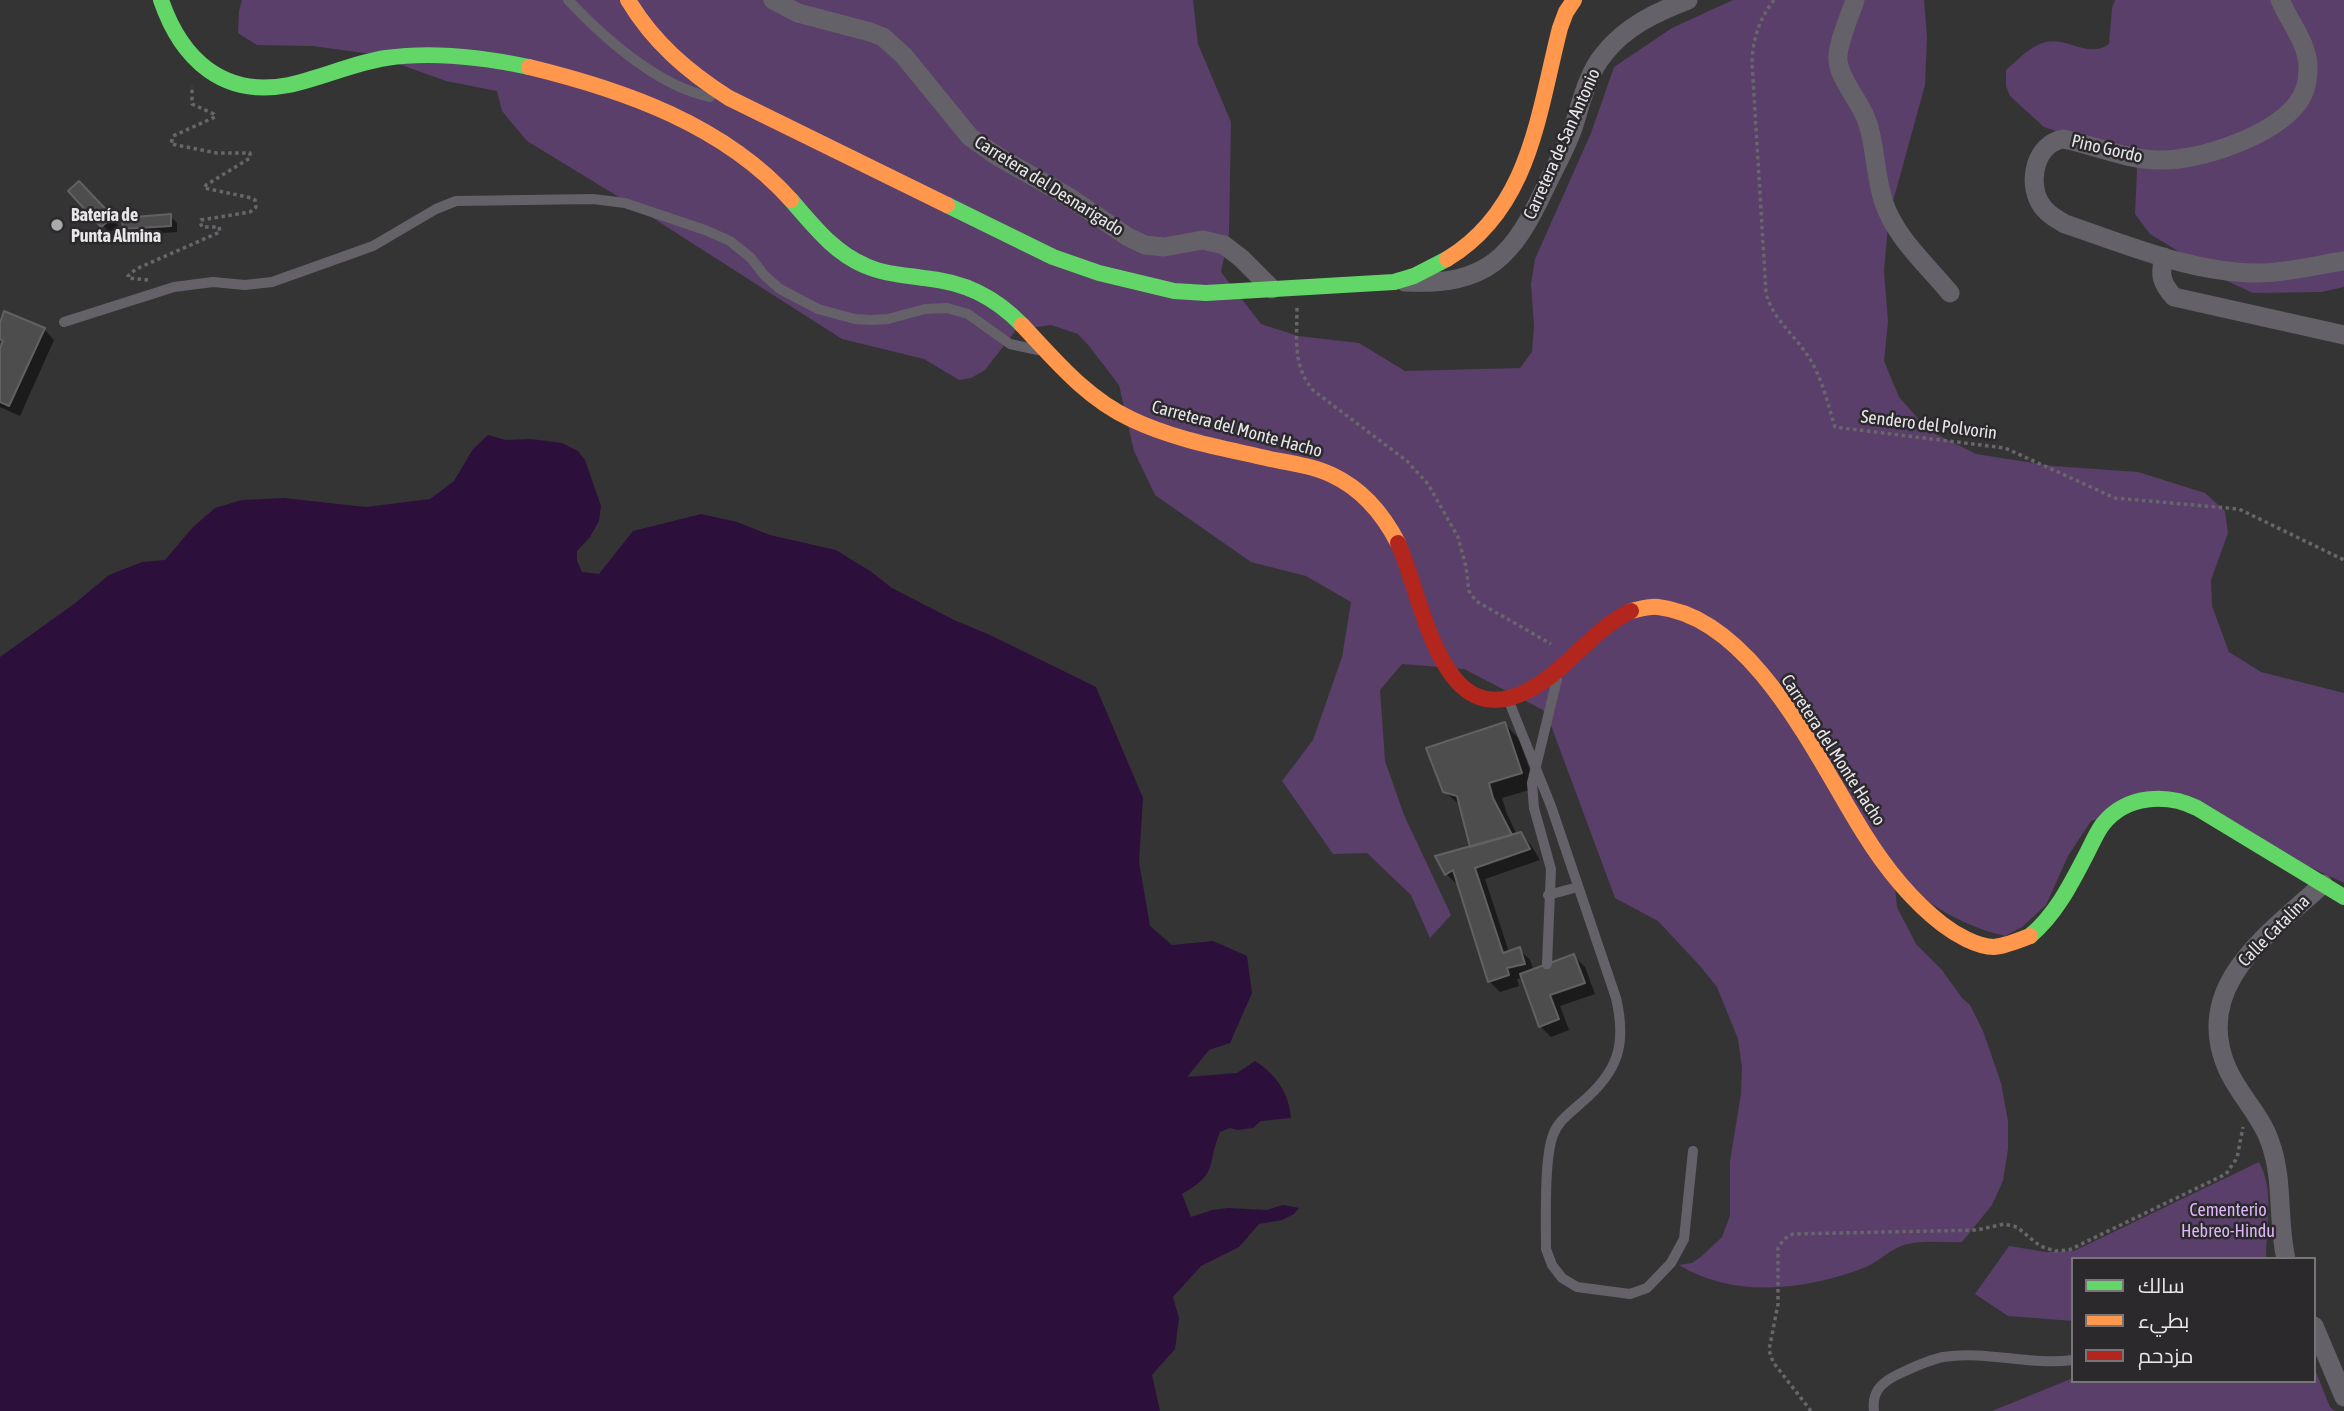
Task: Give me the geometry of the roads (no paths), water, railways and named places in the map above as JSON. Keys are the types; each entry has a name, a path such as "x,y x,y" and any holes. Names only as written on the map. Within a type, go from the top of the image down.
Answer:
{"main road":[{"name":"Carretera del Monte Hacho","path":"161,0 175,37 192,58 213,74 237,84 263,89 308,82 365,62 413,55 462,55 558,74 606,88 652,106 725,145 752,163 778,185 830,244 847,257 887,273 948,280 976,290 1002,304 1045,351 1097,399 1126,417 1182,437 1304,466 1329,474 1352,486 1372,503 1395,534 1433,641 1453,681 1475,697 1486,700 1508,698 1530,691 1611,620 1628,612 1665,608 1682,613 1727,640 1752,663 1800,727 1884,864 1906,891 1931,915 1958,936 1976,944 1996,946 2015,943 2033,934 2047,921 2104,823 2118,811 2150,798 2184,802 2268,847 2344,897"},
{"path":"628,0 652,35 675,60 729,99 1053,257 1099,273 1174,291 1206,293 1394,282 1441,265 1483,229 1504,204 1520,177 1560,28 1574,0"}],"street":[{"name":"Carretera del Desnarigado","path":"773,0 798,13 883,37 904,56 970,137 1128,237 1145,245 1164,247 1203,240 1224,245 1272,289"},
{"name":"Carretera de San Antonio","path":"1394,282 1436,284 1465,278 1482,271 1510,248 1525,228 1543,192 1602,56 1641,21 1688,0"},
{"path":"1855,0 1839,49 1839,69 1868,124 1879,183 1893,222 1904,239 1951,293"},
{"name":"Pino Gordo","path":"2280,0 2304,46 2309,65 2307,85 2299,103 2284,116 2221,150 2189,158 2156,160 2123,155 2063,139 2054,140 2041,152 2035,170 2034,187 2040,202 2051,216 2065,224 2164,257 2230,272 2261,273 2344,261"},
{"path":"2164,257 2160,271 2164,286 2174,297 2344,335"},
{"name":"Calle Catalina","path":"2286,1257 2281,1190 2275,1156 2263,1124 2227,1069 2220,1045 2218,1019 2223,994 2234,971 2250,951 2323,884"},
{"path":"2316,1331 2344,1396"}],"lane":[{"path":"568,0 601,32 670,83 708,97 729,99"},
{"path":"64,322 174,287 213,282 245,285 272,282 373,246 436,209 456,201 593,199 625,204 718,234 741,248 780,289 818,309 871,320 888,319 925,309 947,308 968,314 1010,344 1045,351"},
{"path":"1547,964 1550,869 1532,796 1559,668"},
{"path":"1508,698 1551,806 1616,998 1621,1021 1620,1045 1613,1067 1600,1087 1562,1119 1550,1145 1546,1249 1552,1265 1562,1278 1577,1287 1606,1292 1630,1294 1647,1288 1671,1263 1684,1238 1693,1151"},
{"path":"1548,895 1578,887"},
{"path":"1874,1411 1874,1398 1885,1381 1934,1359 1958,1356 2071,1360"}],"place":[{"name":"Batería de Punta Almina","path":"57,225"}],"park label":[{"name":"Cementerio Hebreo-Hindu","path":"2228,1220"}]}
